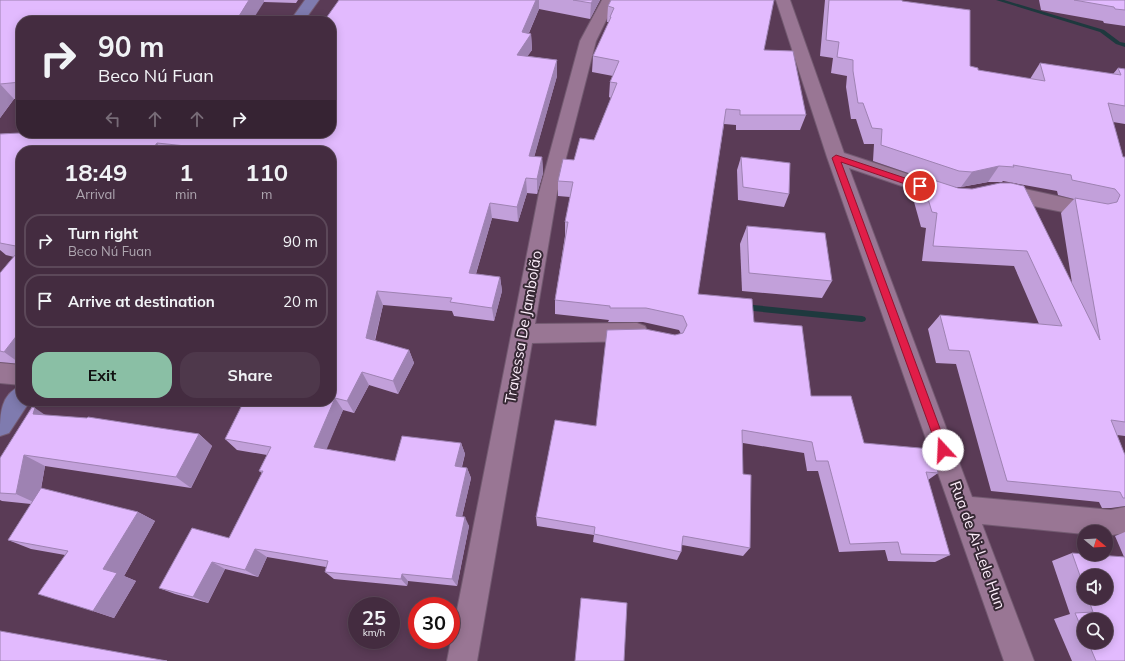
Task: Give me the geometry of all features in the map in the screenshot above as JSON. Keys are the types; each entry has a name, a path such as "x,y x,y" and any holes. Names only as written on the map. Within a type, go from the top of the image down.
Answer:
{"main road":[{"path":"301,16 312,0"},
{"path":"0,425 16,403"}],"street":[{"name":"Travessa De Jambolão","path":"462,661 548,193 588,41 609,0"},
{"name":"Rua de Ai-Lele Hun","path":"783,0 836,158 965,508 1019,661"},
{"path":"836,158 947,195 961,196"},
{"path":"988,190 999,190 1038,200 1093,211"},
{"path":"522,334 643,332 657,335"},
{"path":"0,373 16,375"},
{"path":"965,508 1111,522 1125,520"}],"building":[{"path":"0,0 249,0 239,16 16,16 16,82 0,84"},
{"path":"339,0 536,0 522,32 531,34 517,55 557,60 529,156 542,157 537,179 526,178 517,207 490,203 469,273 500,277 492,308 450,302 452,298 377,291 366,338 409,350 393,381 362,372 347,401 336,398 336,146 186,146 157,143 155,146 16,146 16,246 0,243 0,134 16,133 16,138 336,138 336,16 328,16"},
{"path":"573,0 593,0 591,3"},
{"path":"611,0 774,0 764,50 793,51 806,115 740,115 740,110 726,109 698,294 752,299 754,322 802,326 811,396 851,396 864,443 931,449 938,473 926,472 950,555 901,554 898,542 850,544 828,461 816,461 812,442 742,430 743,474 751,475 750,548 683,536 681,552 594,534 595,527 536,517 555,420 596,426 607,330 645,329 675,335 683,333 687,325 683,316 646,308 610,308 610,306 555,300 568,222 565,222 573,182 558,181 563,159 574,160 580,138 594,140 617,83 610,82 619,61 593,56 614,8 608,6"},
{"path":"829,0 902,0 970,10 970,66 978,68 978,70 1045,81 1040,63 1121,75 1118,68 1125,69 1125,106 1108,103 1123,157 1125,157 1125,422 1111,420 1125,455 1125,498 1123,498 1120,492 1007,481 969,351 949,350 940,315 1062,326 1027,251 933,246 937,213 932,212 921,176 958,188 972,189 1000,183 1011,183 1024,186 1100,340 1075,198 1108,204 1117,202 1120,195 1115,189 1072,180 1071,175 1013,165 1014,167 999,166 972,172 959,171 881,145 882,129 872,128 863,103 858,103 853,71 853,60 837,57 839,42 826,40"},
{"path":"1074,0 1125,0 1125,10 1115,9 1114,7"},
{"path":"741,157 790,163 789,194 743,187"},
{"path":"747,226 825,233 832,281 749,273"},
{"path":"16,254 16,336 4,352 0,351 0,273"},
{"path":"242,406 332,406 314,447 395,461 402,436 461,443 455,466 467,468 456,516 465,517 452,579 402,574 401,579 325,572 328,561 255,549 245,570 212,562 193,597 159,588 192,528 229,538 263,471 259,471 271,447 225,439"},
{"path":"32,407 35,408 33,414 88,417 199,434 176,477 24,455 16,494 0,493 0,458"},
{"path":"41,488 138,512 103,569 117,573 93,611 38,594 68,551 8,540"},
{"path":"1072,553 1077,553 1077,561 1113,561 1113,556 1125,557 1125,661 1096,661 1091,649 1113,649 1113,613 1077,613 1077,618 1075,613 1093,612 1090,605 1113,605 1113,569 1078,569"},
{"path":"581,598 627,603 624,661 575,661"},
{"path":"0,631 167,661 0,661"}],"waterway":[{"path":"999,0 1102,31 1118,43 1125,45"},
{"path":"743,307 862,319"}],"route":[{"path":"920,186 836,158 943,450"}]}
